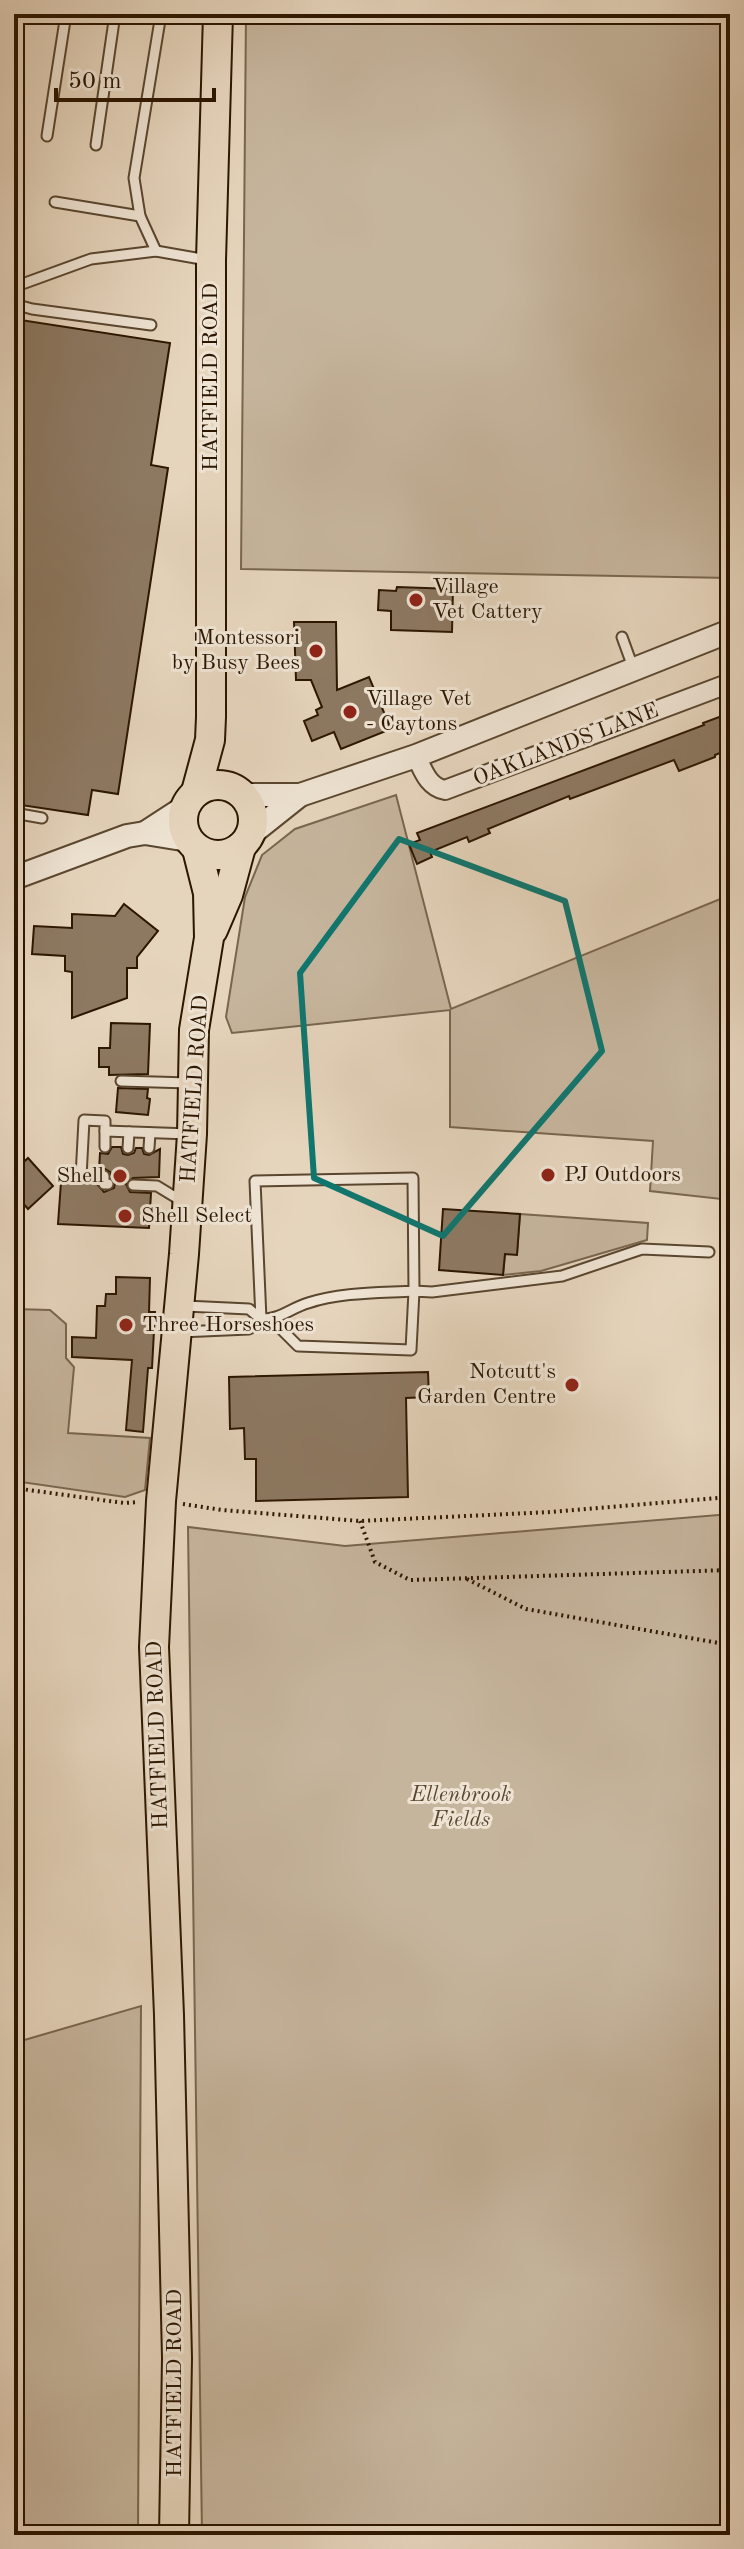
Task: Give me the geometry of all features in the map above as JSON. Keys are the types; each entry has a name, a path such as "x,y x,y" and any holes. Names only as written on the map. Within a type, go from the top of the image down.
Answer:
{"main road":[{"name":"HATFIELD ROAD","path":"190,799 210,740 211,260 218,14"},
{"name":"HATFIELD ROAD","path":"210,740 220,765 241,793"},
{"path":"217,784 241,793 253,813 246,840 219,856 192,844 183,829 190,799 217,784"},
{"name":"HATFIELD ROAD","path":"209,938 228,895 246,840"},
{"name":"HATFIELD ROAD","path":"174,2535 176,2311 169,2015 154,1647 161,1501 188,1204 194,1030 209,938 208,893 192,844"}],"street":[{"name":"OAKLANDS LANE","path":"241,793 300,795 416,756 730,631"},
{"name":"OAKLANDS LANE","path":"416,756 427,779 438,789 445,790 730,683"},
{"name":"OAKLANDS LANE","path":"246,840 300,795"},
{"path":"145,833 190,799"},
{"path":"14,878 127,836 145,833 192,844"}],"lane":[{"path":"47,136 66,14"},
{"path":"96,145 115,14"},
{"path":"156,251 140,216 134,178 161,14"},
{"path":"55,202 140,216"},
{"path":"14,287 91,259 156,251 211,260"},
{"path":"14,304 151,325"},
{"path":"622,637 634,670"},
{"path":"14,813 42,818"},
{"path":"121,1081 192,1083"},
{"path":"81,1177 84,1120 105,1121 105,1147"},
{"path":"105,1131 192,1134"},
{"path":"128,1148 129,1132"},
{"path":"149,1148 150,1133"},
{"path":"261,1319 255,1181 413,1178 411,1350 298,1346 272,1320"},
{"path":"133,1185 148,1181 188,1204"},
{"path":"178,1318 249,1309 261,1319 272,1320 308,1302 362,1294 432,1292 562,1276 642,1249 709,1252"},
{"path":"178,1318 249,1329 261,1319"}],"path":[{"path":"14,1488 124,1503 161,1501 222,1510 360,1521 551,1512 730,1497"},
{"path":"360,1521 375,1562 410,1580 730,1570"},
{"path":"464,1578 526,1609 730,1645"}],"highlighted area":[{"path":"399,839 565,901 602,1051 443,1236 314,1178 300,973"}],"green space":[{"path":"246,14 730,14 730,578 241,569"},
{"path":"396,795 451,1009 730,895 730,1200 650,1191 653,1141 450,1127 450,1010 232,1033 226,1017 245,897 262,855 295,829"},
{"path":"520,1214 648,1223 647,1240 541,1271 503,1275 505,1254 517,1254"},
{"path":"14,1309 50,1310 66,1324 66,1358 74,1367 68,1433 150,1438 145,1490 125,1497 14,1481"},
{"name":"Ellenbrook Fields","path":"730,1514 730,2535 202,2535 188,1527 345,1546"},
{"path":"141,2006 138,2535 14,2535 14,2043"}],"building":[{"path":"14,319 170,343 151,465 168,468 118,794 92,790 88,815 14,804"},
{"name":"Village Vet Cattery","path":"397,587 453,589 452,632 391,630 391,611 378,610 379,590 396,591"},
{"path":"294,622 336,622 337,690 369,677 391,729 341,749 334,732 312,741 304,721 318,715 316,710 322,707 311,680 296,680"},
{"path":"730,713 730,749 715,757 679,771 674,760 570,799 569,796 488,829 490,833 469,842 467,837 430,852 432,857 417,864 409,844 420,840 417,833"},
{"path":"124,904 158,931 137,957 137,968 127,968 127,998 72,1018 72,972 65,971 65,956 32,954 34,926 72,928 72,914 115,916"},
{"path":"111,1023 150,1024 148,1074 109,1075 109,1067 99,1067 99,1048 110,1048"},
{"path":"118,1088 148,1089 148,1115 116,1112"},
{"path":"112,1147 121,1147 123,1154 128,1155 134,1153 136,1148 142,1148 144,1154 149,1155 160,1149 159,1177 133,1178 126,1184 130,1192 151,1193 149,1228 58,1224 61,1182 97,1184 104,1192 114,1188 110,1172 99,1170 100,1153 108,1154"},
{"path":"28,1158 53,1186 28,1209 22,1202 14,1210 14,1171"},
{"path":"443,1209 520,1214 517,1255 505,1254 503,1275 439,1270"},
{"name":"Three Horseshoes","path":"116,1277 150,1278 149,1312 155,1312 152,1368 148,1368 143,1432 126,1430 132,1360 72,1357 72,1337 96,1338 97,1306 105,1306 106,1294 116,1294"},
{"path":"428,1372 429,1397 406,1398 408,1497 256,1501 256,1459 245,1459 244,1428 230,1429 229,1377"}],"place":[{"name":"Village Vet Cattery","path":"416,600"},
{"name":"Montessori by Busy Bees","path":"316,651"},
{"name":"Village Vet - Caytons","path":"350,712"},
{"name":"PJ Outdoors","path":"548,1175"},
{"name":"Shell","path":"120,1176"},
{"name":"Shell Select","path":"125,1216"},
{"name":"Three Horseshoes","path":"126,1325"},
{"name":"Notcutt's Garden Centre","path":"572,1385"}]}
